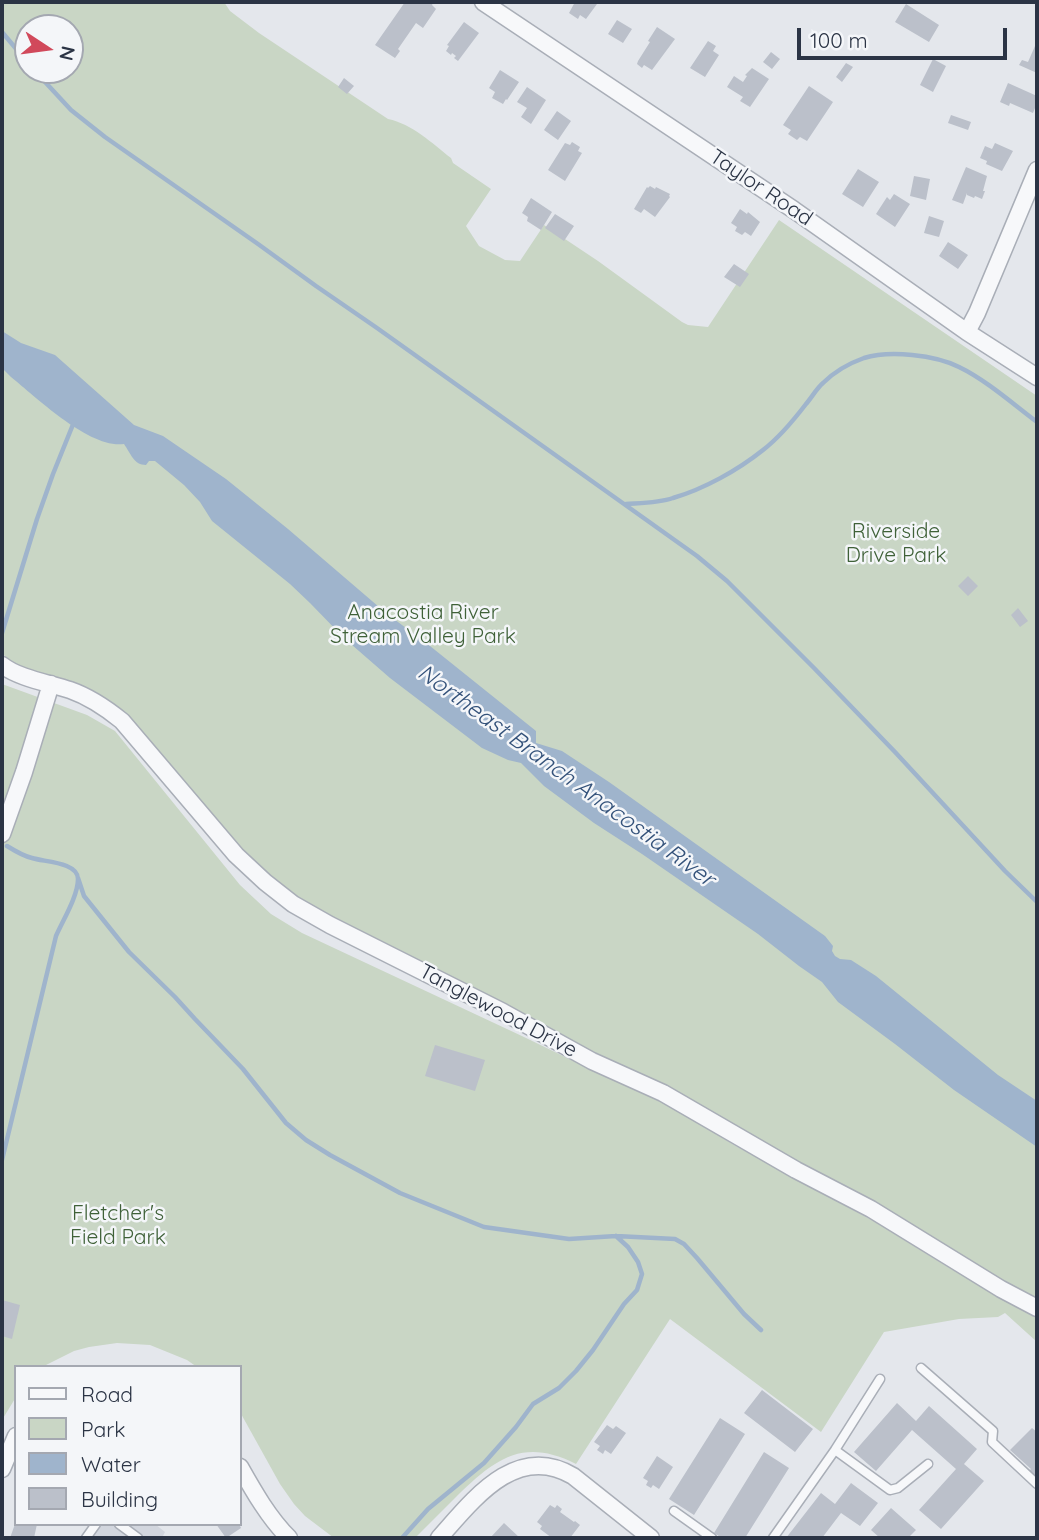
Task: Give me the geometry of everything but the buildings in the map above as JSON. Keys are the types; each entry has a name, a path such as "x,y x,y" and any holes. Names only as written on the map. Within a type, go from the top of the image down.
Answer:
{"street":[{"name":"Taylor Road","path":"484,2 794,210 967,332 1037,376"},
{"path":"967,332 1037,170"},
{"name":"Tanglewood Drive","path":"4,667 89,698 122,721 236,855 293,904 593,1061 663,1093 796,1170 845,1194 1037,1308"},
{"path":"3,832 51,684"},
{"path":"2,1469 14,1441"},
{"path":"439,1538 496,1480 525,1467 541,1465 573,1476 651,1538"},
{"path":"242,1470 264,1508 289,1538"}],"lane":[{"path":"921,1368 993,1431 992,1442 1037,1484"},
{"path":"774,1538 880,1379"},
{"path":"835,1450 890,1490 898,1488 928,1464"},
{"path":"674,1511 712,1538"},
{"path":"121,1526 138,1538"}],"shaded area":[{"path":"94,1526 158,1526 165,1532 162,1538 91,1538"}],"green space":[{"name":"Anacostia River Stream Valley Park","path":"2,2 224,2 230,11 259,33 388,119 397,121 421,135 451,158 453,163 491,189 466,226 479,246 505,260 520,261 544,225 688,325 708,327 779,220 1037,396 1037,1300 657,1083 605,1061 321,920 250,863 125,714 43,674 13,664 2,653"},
{"name":"Fletcher's Field Park","path":"2,684 87,715 115,731 240,885 271,914 302,933 592,1070 651,1094 734,1145 877,1223 1037,1318 1037,1342 1005,1313 998,1317 959,1319 884,1332 821,1432 670,1319 576,1464 540,1452 511,1456 497,1462 471,1483 415,1538 334,1538 305,1516 280,1484 242,1416 242,1365 194,1365 150,1345 117,1343 89,1347 74,1351 46,1365 14,1365 14,1400 2,1420"}],"water":[{"name":"Northeast Branch Anacostia River","path":"2,331 21,343 55,355 134,425 163,436 226,479 386,613 536,731 536,743 562,751 609,782 825,936 833,946 835,956 851,960 876,976 998,1075 1037,1101 1037,1147 954,1090 838,1002 822,982 758,934 594,823 544,786 521,763 482,748 390,678 344,638 290,584 212,521 200,502 184,485 155,461 149,461 146,465 138,463 124,444 96,439 80,431 11,377 2,368"}],"waterway":[{"path":"2,32 14,46"},
{"path":"47,84 71,110 105,137 697,556 727,581 814,668 1037,902"},
{"path":"626,504 673,498 697,490 732,472 775,440 827,379 864,358 886,354 912,355 949,363 979,379 1037,422"},
{"path":"2,633 37,519 74,422"},
{"path":"2,1160 56,936 73,900 78,879 77,873 67,866 29,857 7,846"},
{"path":"78,878 84,896 129,952 243,1069 286,1123 306,1140 400,1193 484,1227 569,1239 616,1236 675,1239 684,1244 761,1330"},
{"path":"402,1538 428,1509 484,1463 533,1404 559,1388 576,1371 637,1290 642,1274 638,1262 616,1236"}],"park label":[{"name":"Riverside Drive Park","path":"896,544"}]}
